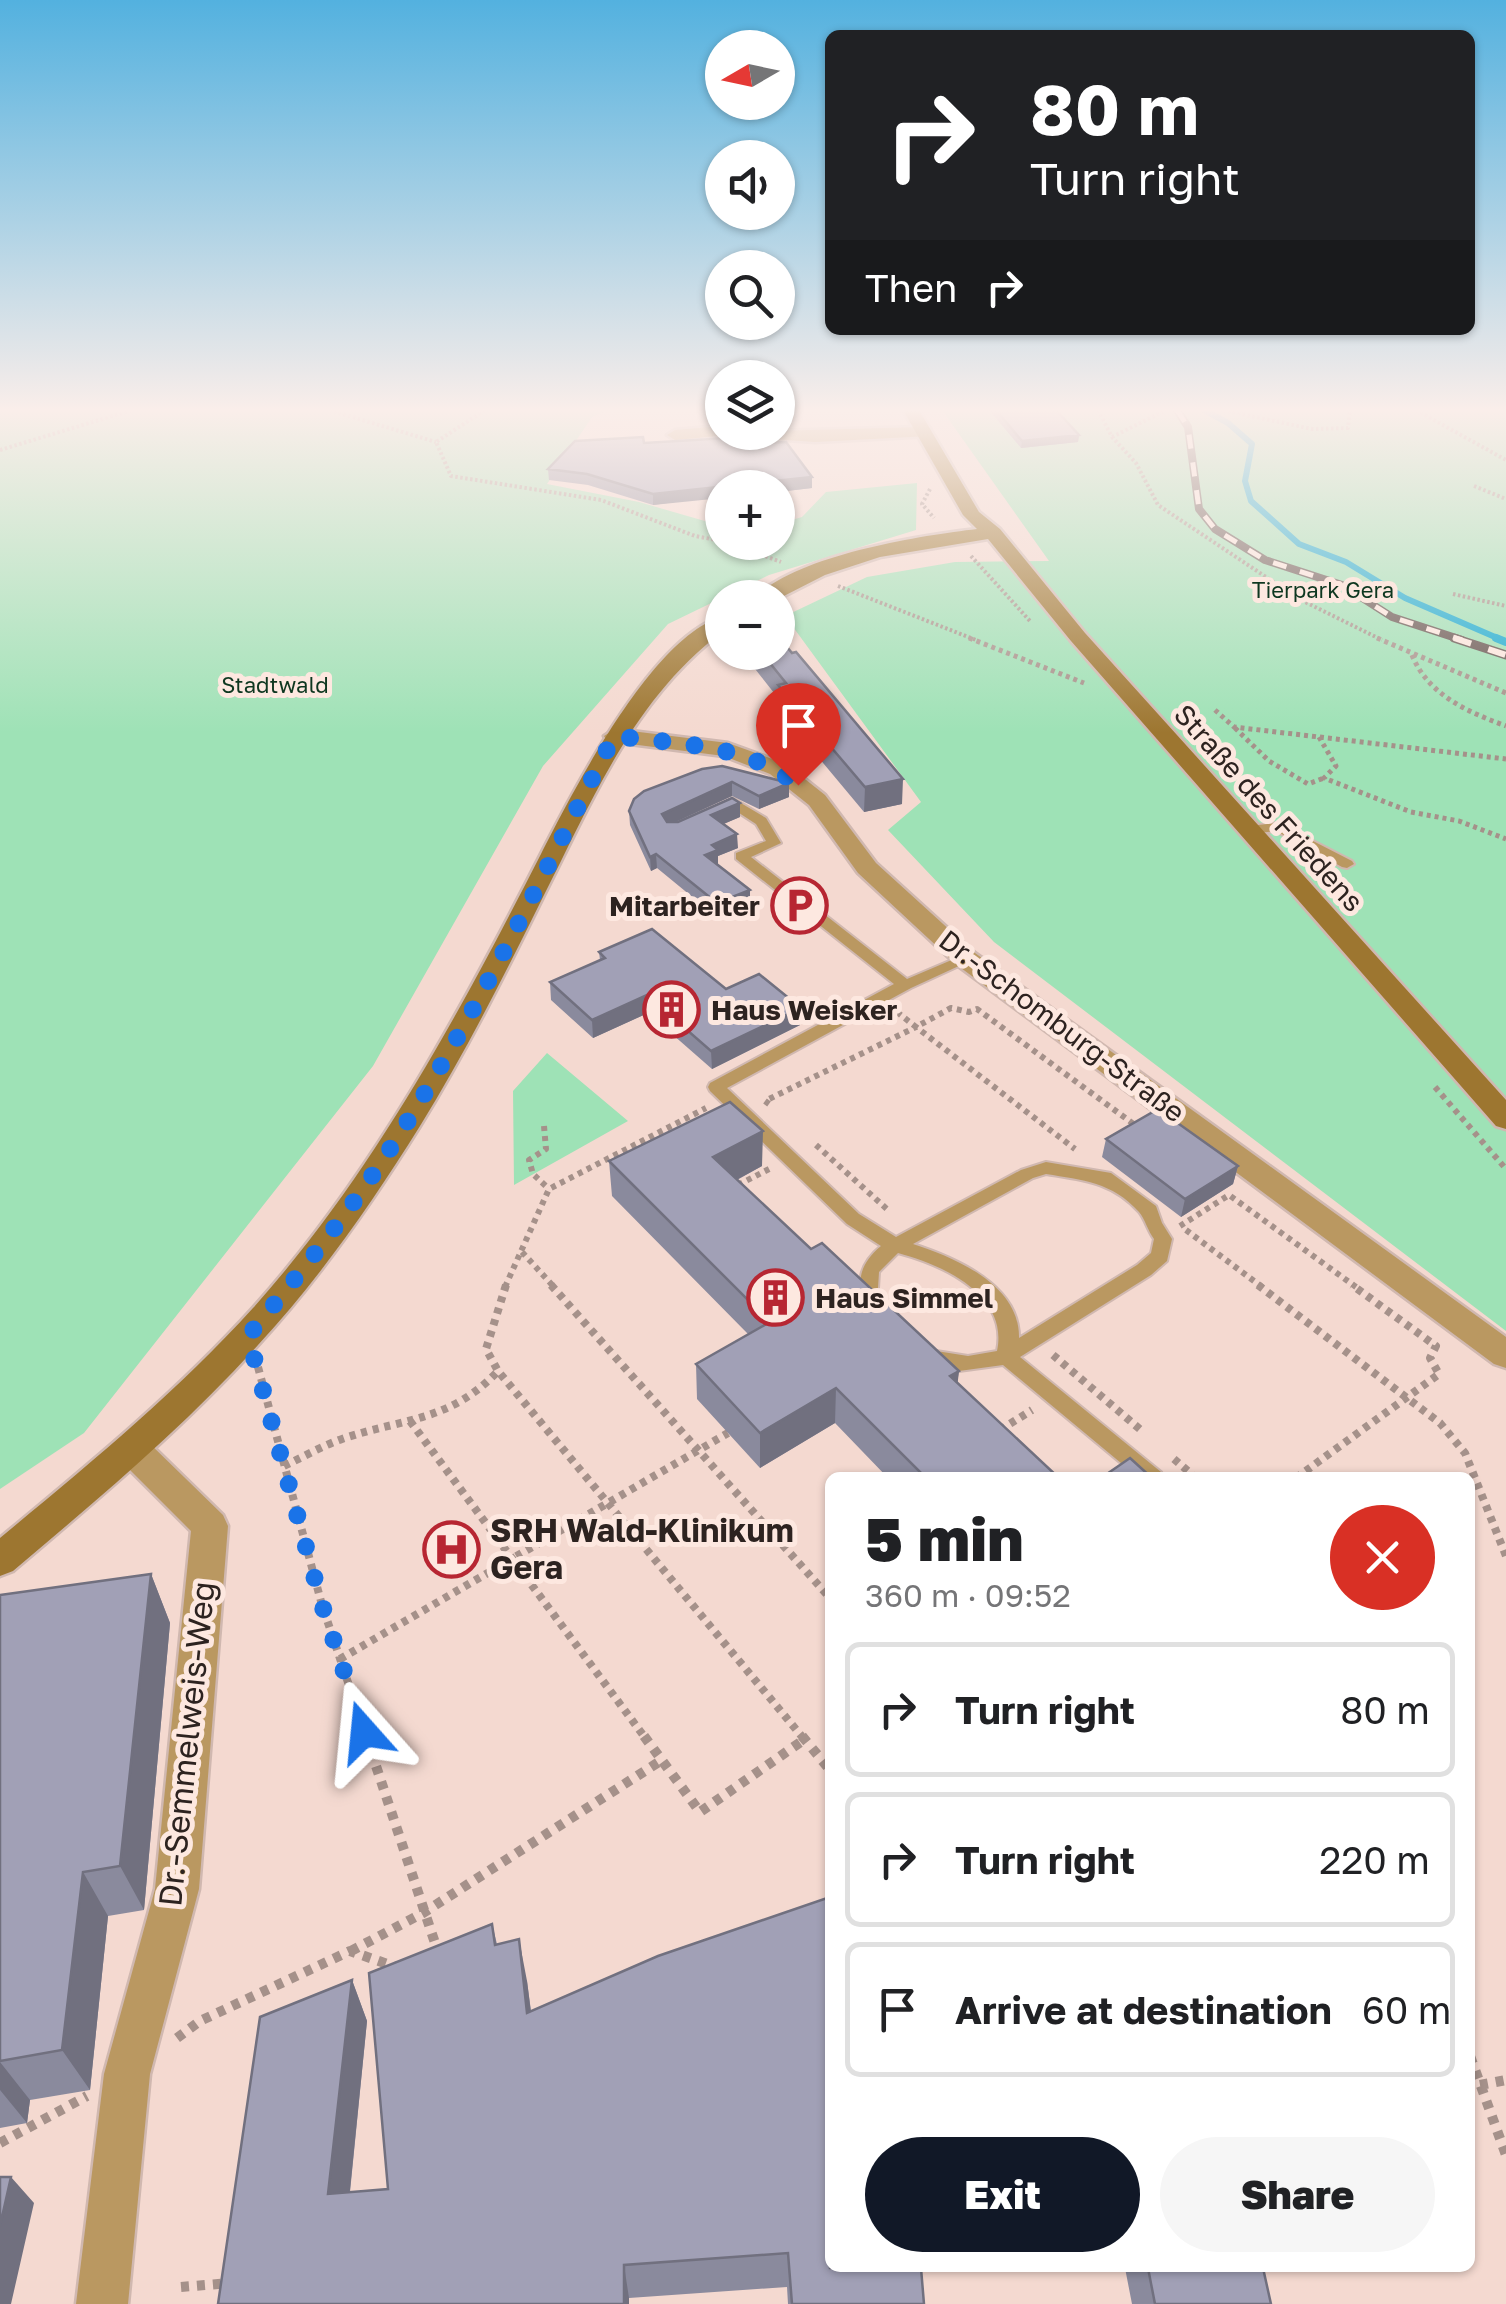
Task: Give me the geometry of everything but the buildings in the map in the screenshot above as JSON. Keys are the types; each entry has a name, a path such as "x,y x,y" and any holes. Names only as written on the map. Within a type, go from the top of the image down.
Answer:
{"main road":[{"path":"914,541 945,518"},
{"name":"Straße des Friedens","path":"963,518 993,533"},
{"name":"Straße des Friedens","path":"989,518 993,533 1044,598 1506,1119"},
{"path":"795,582 914,541 993,533"},
{"path":"0,1560 132,1449 248,1336 288,1288 390,1149 506,947 614,736 652,688 705,639"}],"street":[{"name":"Dr.-Schomburg-Straße","path":"614,736 728,750 778,769 817,800 868,868 966,959 1506,1356"},
{"name":"Dr.-Semmelweis-Weg","path":"102,2304 128,2074 176,1890 210,1526 132,1449"}],"lane":[{"path":"704,816 734,803 761,821 774,843 741,856 905,984"},
{"path":"1249,830 1278,827 1347,864"},
{"path":"966,959 905,984 716,1087 854,1219 895,1246 924,1252 958,1266 1000,1308 1010,1330 1006,1356"},
{"path":"886,1324 867,1289 867,1272 877,1257 1027,1174 1046,1168 1105,1177 1150,1211 1152,1224 1163,1239 1160,1256 1006,1356 982,1364 955,1364 931,1359 907,1342"},
{"path":"1006,1356 1147,1472"}],"path":[{"path":"647,518 705,538"},
{"path":"1176,518 1299,598 1412,654 1506,693"},
{"path":"774,560 1084,683"},
{"path":"1453,594 1506,606"},
{"path":"1412,654 1416,672 1436,690 1506,726"},
{"path":"1215,710 1270,761 1308,784 1324,778 1336,766 1319,736"},
{"path":"1234,727 1506,759"},
{"path":"1324,778 1411,812 1459,821 1506,839"},
{"path":"779,1113 766,1101 951,1008 977,1010 1140,1128 1126,1136"},
{"path":"916,1027 1094,1164 1105,1177"},
{"path":"728,1098 549,1188 490,1327 486,1349 498,1370 825,1764"},
{"path":"544,1126 546,1148 529,1160 533,1174 549,1188"},
{"path":"806,1137 915,1234"},
{"path":"732,1188 790,1158"},
{"path":"1180,1226 1229,1194 1436,1346 1430,1358 1439,1374 1304,1472"},
{"path":"1150,1211 1180,1226 1440,1423 1465,1453 1473,1472"},
{"path":"522,1252 825,1592"},
{"path":"248,1336 340,1659 444,1968"},
{"path":"1034,1338 1152,1440"},
{"path":"284,1466 340,1440 467,1403 498,1370"},
{"path":"995,1434 1054,1396"},
{"path":"410,1420 700,1812 805,1740"},
{"path":"340,1659 728,1432"},
{"path":"1166,1452 1189,1472"},
{"path":"1475,1478 1506,1556"},
{"path":"0,2143 128,2074 200,2022 423,1914 662,1760"},
{"path":"350,1952 400,1969"},
{"path":"1475,2070 1506,2155"},
{"path":"1480,2085 1506,2080"},
{"path":"181,2287 248,2282"}],"green space":[{"name":"Stadtwald","path":"0,518 693,518 705,521 705,560 795,560 795,519 916,518 916,530 759,580 705,580 705,606 668,624 543,766 373,1066 84,1433 0,1489"},
{"name":"Tierpark Gera","path":"1018,518 1506,518 1506,1331 994,942 888,830 921,802 795,630 795,611 867,577 955,562 1049,561"},
{"path":"547,1053 628,1121 514,1185 513,1091"}],"waterway":[{"path":"1269,518 1299,544 1346,562 1405,598 1502,640"},
{"path":"1496,638 1506,642"}],"railway":[{"path":"1206,518 1215,529 1265,560 1342,585 1392,617 1462,640"},
{"path":"1454,638 1506,655"}],"place":[{"name":"Mitarbeiter","path":"799,906"},
{"name":"Haus Weisker","path":"672,1010"},
{"name":"Haus Simmel","path":"776,1298"},
{"name":"SRH Wald-Klinikum Gera","path":"451,1549"}],"route":[{"path":"364,1732 322,1605 248,1336 390,1149 506,947 614,736 728,750 778,769 798,785"}]}
